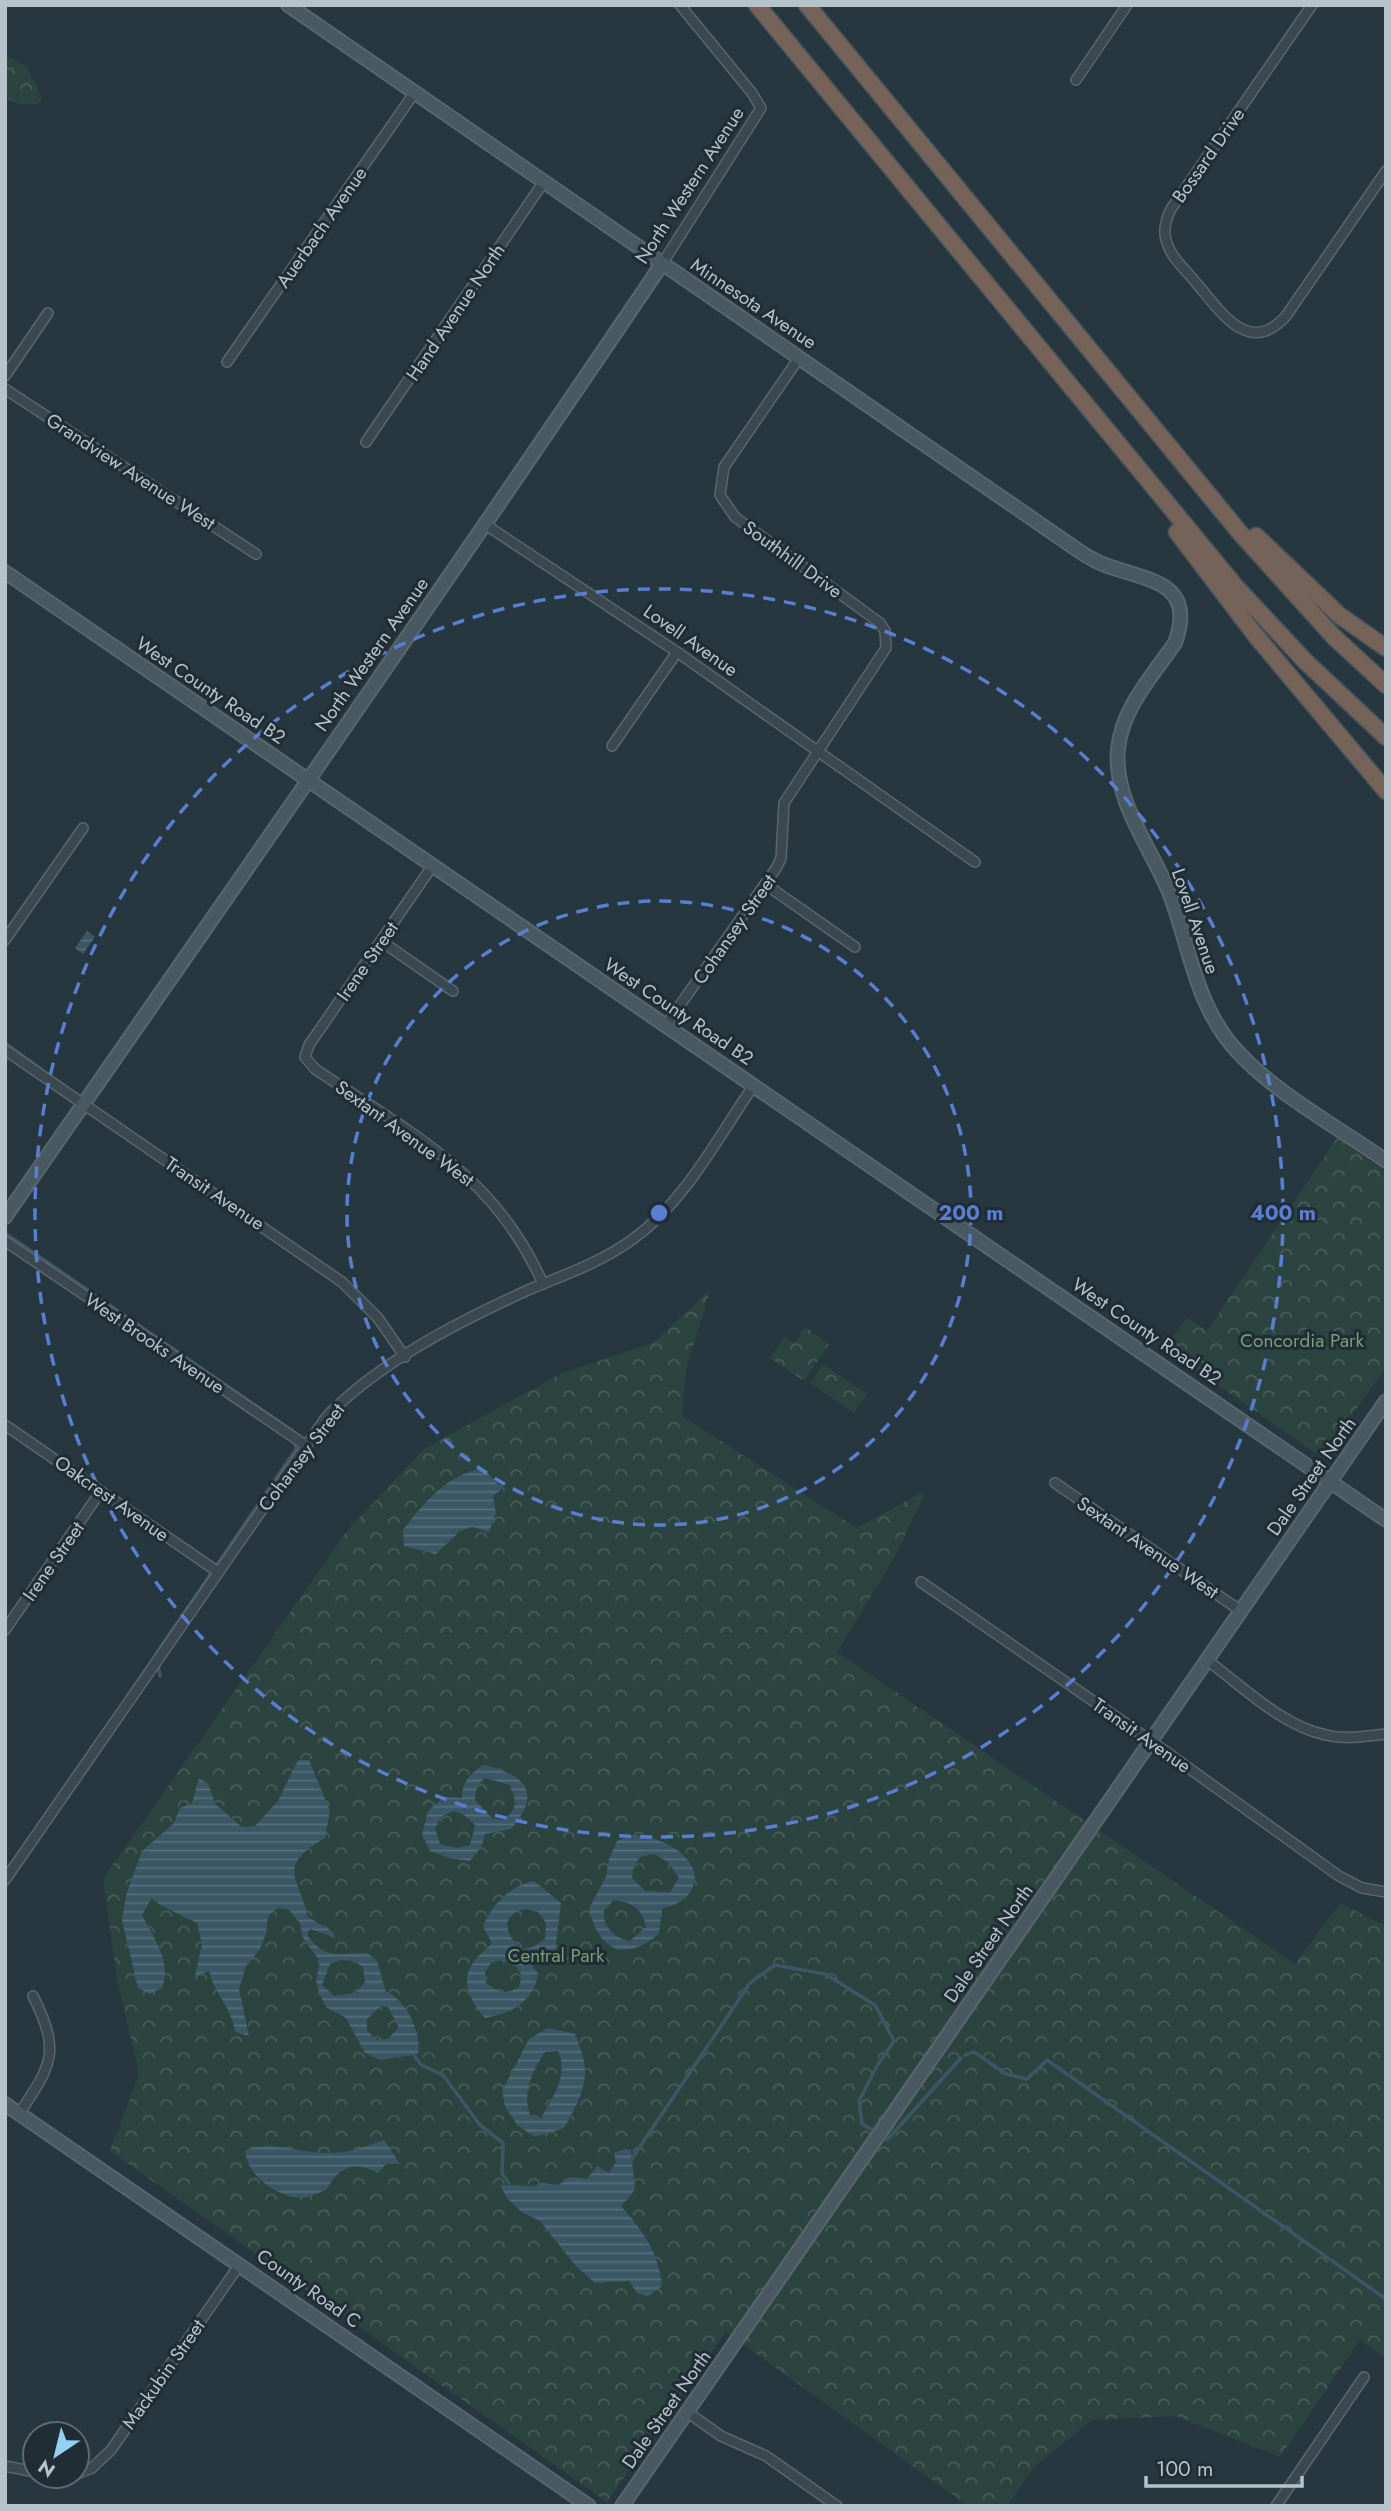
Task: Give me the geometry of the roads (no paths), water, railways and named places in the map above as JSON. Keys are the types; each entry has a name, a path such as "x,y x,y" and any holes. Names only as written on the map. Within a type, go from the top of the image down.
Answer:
{"highway":[{"path":"757,5 1125,454 1275,630 1386,737"},
{"path":"807,5 1268,566 1386,685"},
{"path":"1153,428 1280,562 1339,615 1386,648"},
{"path":"1125,454 1224,596 1386,791"}],"street":[{"name":"Minnesota Avenue","path":"288,5 1079,551 1106,566 1161,583 1171,591 1181,612 1179,632"},
{"name":"North Western Avenue","path":"5,1217 486,525 662,264 761,108 680,5"},
{"path":"1076,80 1127,5"},
{"name":"Bossard Drive","path":"1312,5 1171,209 1165,229 1173,255 1232,324 1241,330 1262,331 1280,323 1286,316 1386,171"},
{"name":"Auerbach Avenue","path":"227,362 415,92"},
{"name":"Hand Avenue North","path":"366,442 543,183"},
{"path":"5,376 48,313"},
{"name":"Southhill Drive","path":"799,358 725,464 719,485 729,512 874,617 885,631 883,654 817,752"},
{"name":"Grandview Avenue West","path":"5,388 256,554"},
{"name":"Lovell Avenue","path":"486,525 677,652 975,862"},
{"name":"West County Road B2","path":"5,572 1386,1520"},
{"name":"Lovell Avenue","path":"1179,632 1175,643 1129,713 1120,735 1118,762 1123,792 1169,893 1199,988 1220,1030 1251,1065 1386,1161"},
{"path":"612,746 677,652"},
{"name":"Cohansey Street","path":"666,1025 781,858 781,811 817,752"},
{"path":"5,940 83,828"},
{"name":"Irene Street","path":"305,1057 309,1045 433,865"},
{"path":"765,884 855,947"},
{"path":"381,941 453,990"},
{"name":"Transit Avenue","path":"5,1050 342,1282 378,1318 405,1357"},
{"name":"Sextant Avenue West","path":"305,1057 315,1069 443,1156 486,1192 520,1237 543,1284"},
{"name":"Cohansey Street","path":"5,1880 305,1445 343,1399 405,1357 467,1320 615,1252 651,1225 682,1190 754,1085"},
{"name":"West Brooks Avenue","path":"5,1241 305,1445"},
{"name":"Dale Street North","path":"622,2506 1386,1401"},
{"name":"Oakcrest Avenue","path":"5,1425 218,1572"},
{"name":"Sextant Avenue West","path":"1055,1483 1241,1611"},
{"name":"Irene Street","path":"5,1630 101,1491"},
{"name":"Transit Avenue","path":"921,1582 1151,1741 1339,1876 1362,1888 1386,1892"},
{"path":"1207,1660 1286,1717 1311,1731 1343,1738 1386,1734"},
{"path":"19,2113 43,2078 50,2055 49,2031 33,1996"},
{"name":"County Road C","path":"5,2104 589,2506"},
{"name":"Mackubin Street","path":"91,2468 111,2450 240,2264"},
{"path":"1276,2506 1364,2377"},
{"path":"687,2412 721,2436 775,2462 837,2506"}],"water":[{"path":"87,931 95,937 83,954 75,948"},
{"path":"483,1468 502,1489 493,1496 496,1513 489,1532 472,1527 460,1531 436,1554 404,1546 403,1530 437,1491 458,1477"},
{"path":"298,1760 309,1760 330,1811 325,1838 300,1857 294,1873 308,1917 333,1932 335,1938 310,1929 307,1935 327,1952 368,1953 377,1961 386,1992 406,2009 415,2027 418,2054 380,2060 365,2053 346,2018 326,2007 316,1981 320,1961 303,1938 300,1923 288,1909 277,1908 268,1916 266,1934 260,1949 246,1966 239,1989 249,2036 235,2032 209,1971 195,1976 202,1944 197,1923 160,1905 152,1897 142,1915 160,1950 165,1978 162,1988 150,1994 138,1988 122,1920 126,1895 142,1851 174,1823 180,1808 192,1803 199,1779 208,1783 215,1804 242,1827 255,1826 278,1801","holes":["341,1960 353,1961 363,1967 365,1982 356,1993 334,1996 322,1985 330,1964","381,2006 388,2007 399,2027 388,2039 377,2040 367,2031 367,2019"]},
{"path":"483,1765 510,1774 525,1786 526,1805 521,1816 511,1829 485,1834 481,1847 470,1861 449,1858 430,1851 422,1835 428,1811 444,1797 462,1798 465,1783","holes":["485,1778 510,1785 514,1804 504,1820 492,1818 475,1800 476,1787","454,1811 464,1815 475,1825 470,1845 457,1848 440,1844 435,1828 442,1816"]},
{"path":"631,1835 663,1842 684,1856 695,1879 690,1893 684,1899 662,1908 659,1934 646,1943 624,1950 606,1943 593,1923 589,1908 606,1877 609,1859 617,1841","holes":["654,1854 668,1862 679,1878 670,1892 645,1891 632,1878 633,1867 640,1857","614,1900 636,1908 645,1921 646,1927 630,1941 610,1931 605,1922 604,1910"]},
{"path":"534,1881 561,1903 555,1951 533,1961 533,1967 538,1973 527,1999 513,2009 485,2018 469,1992 469,1970 492,1943 483,1926 492,1911 510,1891","holes":["527,1909 538,1912 546,1923 545,1939 533,1947 523,1949 512,1938 507,1926 512,1915","503,1960 517,1967 522,1976 519,1987 506,1992 498,1991 486,1983 485,1972 492,1962"]},
{"path":"548,2028 575,2034 581,2048 585,2072 581,2093 564,2128 535,2137 517,2125 505,2106 502,2091 529,2039","holes":["558,2051 561,2077 555,2094 541,2118 531,2117 527,2100 529,2083 536,2067 545,2052"]},
{"path":"384,2140 400,2164 386,2164 378,2173 362,2167 348,2168 336,2175 327,2189 301,2198 282,2193 264,2183 251,2169 245,2151 274,2146 333,2153 355,2150"},
{"path":"631,2150 635,2190 621,2206 649,2243 662,2286 648,2296 637,2293 629,2281 595,2283 575,2265 540,2221 522,2212 507,2198 500,2185 558,2185 571,2177 587,2179 597,2166 609,2173 616,2162 614,2153"}],"waterway":[{"path":"5,1043 76,1095"},
{"path":"5,1233 294,1432 296,1449 156,1654 160,1676"},
{"path":"629,2163 750,1983 775,1965 825,1974 875,2005 894,2041 859,2101 862,2124 871,2129"},
{"path":"965,2055 974,2052 1006,2074 1027,2079 1047,2060 1386,2299"},
{"path":"414,2055 421,2065 443,2075 480,2125 503,2143 502,2174 509,2183"},
{"path":"887,2140 961,2058"}],"park label":[{"name":"Concordia Park","path":"1302,1340"},
{"name":"Central Park","path":"556,1955"}]}
